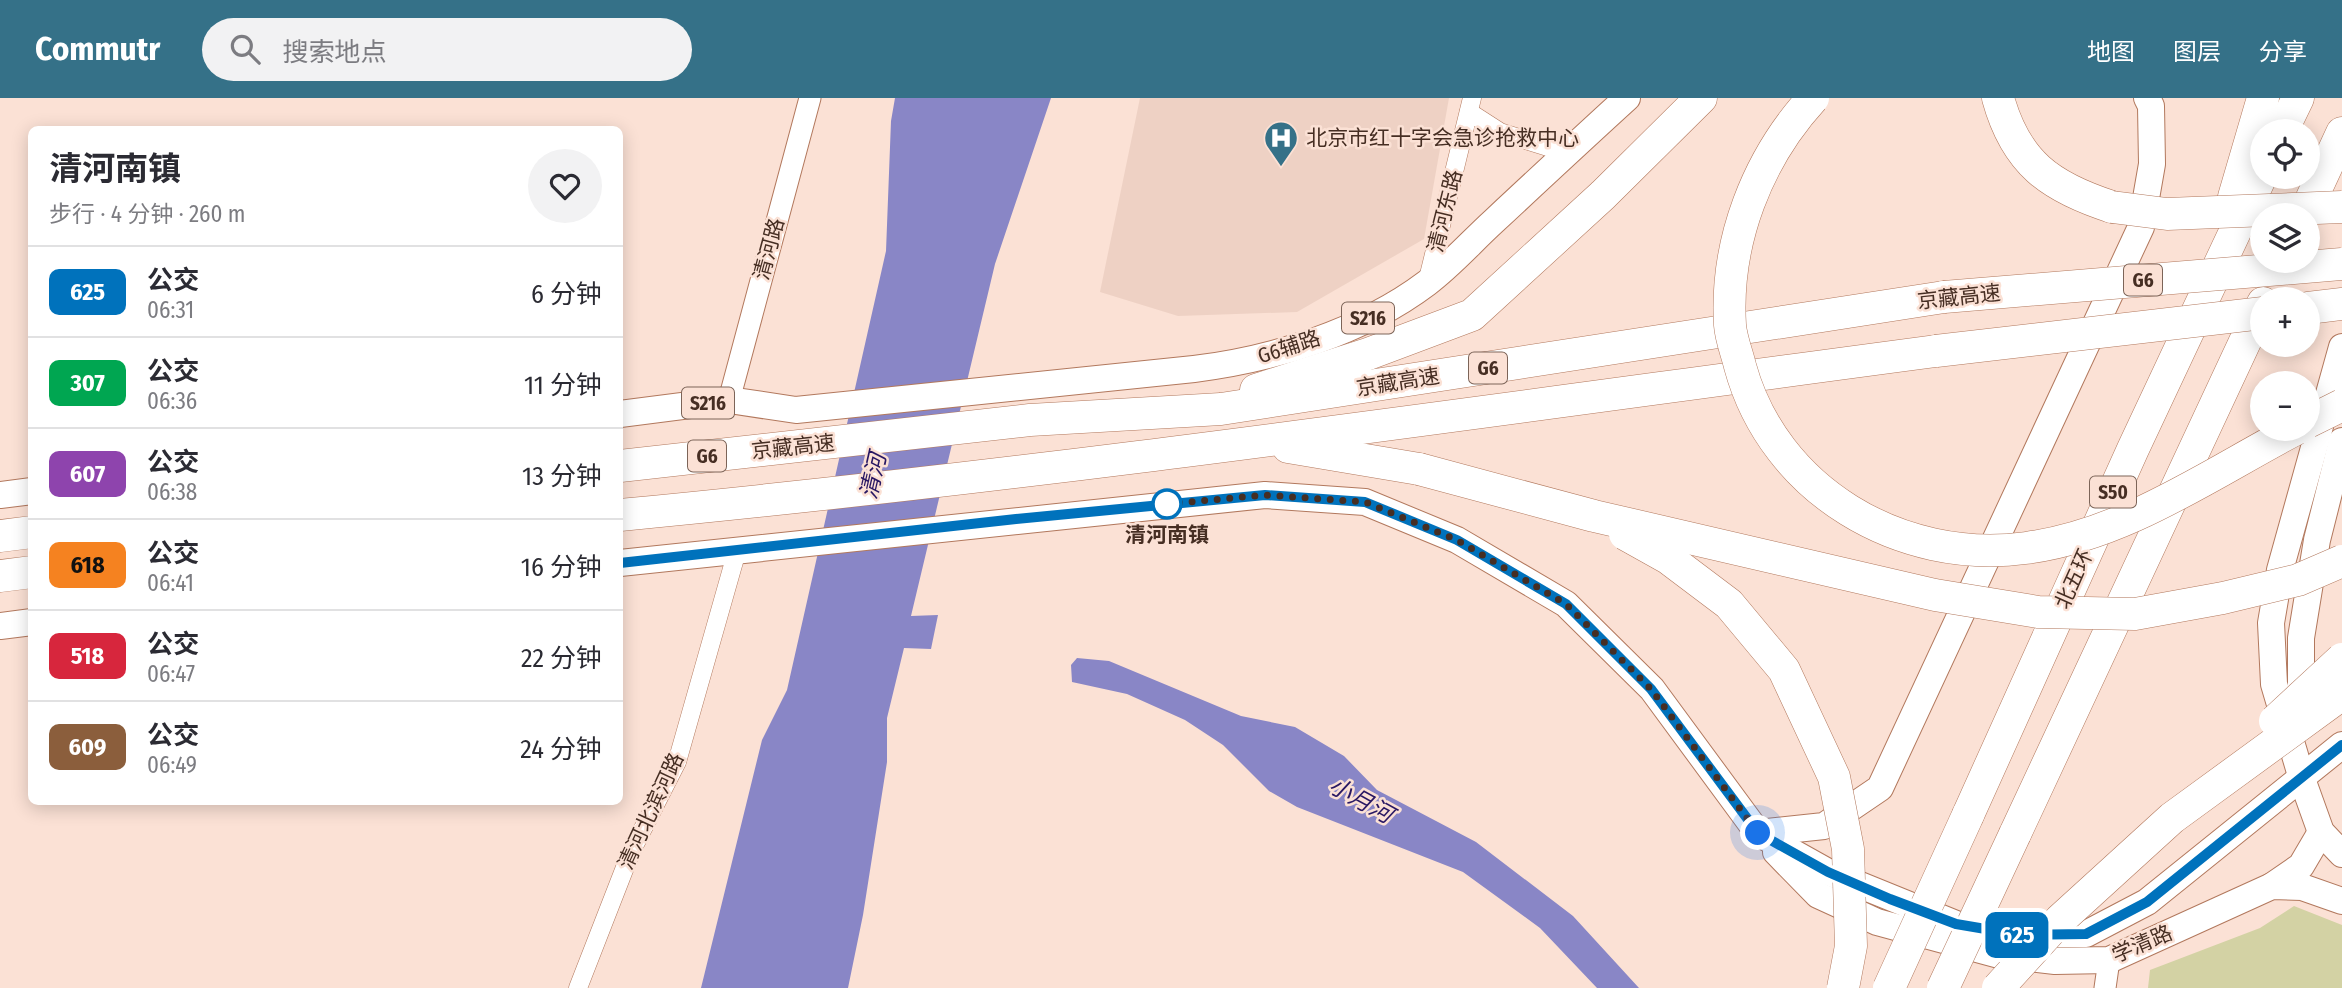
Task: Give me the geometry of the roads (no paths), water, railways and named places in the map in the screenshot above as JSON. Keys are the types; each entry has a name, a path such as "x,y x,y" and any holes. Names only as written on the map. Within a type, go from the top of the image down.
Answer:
{"highway":[{"path":"1221,409 1264,385 1368,354 1472,315 1604,195 1700,98"},
{"path":"1813,98 1791,122 1754,187 1732,252 1730,327 1747,392 1777,444 1819,492 1862,518 1912,541 1966,549 2026,548 2096,531 2163,503 2274,441"},
{"path":"1998,98 2009,132 2038,169 2063,190 2112,207 2167,214 2342,207"},
{"path":"2133,449 2242,177 2263,98"},
{"path":"2288,119 2298,98"},
{"path":"2310,203 2342,133"},
{"name":"北五环","path":"1889,988 2133,449 2255,189"},
{"name":"京藏高速","path":"623,466 1030,421 1221,409 1944,297 2342,264"},
{"path":"2320,307 2342,304"},
{"name":"京藏高速","path":"623,515 783,499 1255,442 1936,351 2250,315"},
{"name":"S50","path":"1943,988 2250,331"},
{"path":"2320,416 2342,404"},
{"path":"1255,442 1419,469 1594,516 1935,595 2038,612 2135,614 2223,598 2298,580 2342,561"},
{"path":"1594,516 1668,558 1729,604 1784,670 1833,777 1848,849 1851,946 1843,988"},
{"path":"0,536 28,533"},
{"path":"0,576 28,572"},
{"path":"1997,988 2060,920 2342,659"},
{"path":"2172,818 2342,694"}],"main road":[{"name":"G6辅路","path":"729,400 796,410 1241,363 1336,332 1379,313 1427,283 1627,98"},
{"path":"1758,833 1824,827 1880,788 2141,227 2152,164 2151,106 2147,98"},
{"path":"2342,347 2280,570 2271,623 2274,684 2302,779 2321,832 2342,854"},
{"name":"S216","path":"623,414 729,400"},
{"path":"2302,779 2301,638 2317,540 2342,441"},
{"path":"0,495 28,492"},
{"path":"623,563 1016,519 1265,495 1365,502 1446,535 1566,604 1651,689 1758,833 1828,872 1956,924 2021,935 2086,934 2147,902 2342,745"},
{"path":"0,626 28,622"},
{"path":"2272,886 2301,866 2321,832"},
{"name":"学清路","path":"1758,833 1818,895 1877,922 1999,955 2055,961 2109,960 2272,886 2302,887 2342,901"}],"street":[{"name":"清河路","path":"729,400 810,98"},
{"path":"1470,105 1500,132 1567,153"},
{"name":"清河东路","path":"1427,283 1470,105"},
{"name":"清河北滨河路","path":"578,988 631,852 677,762 737,551"},
{"path":"2105,988 2109,960"}],"water":[{"name":"清河","path":"895,98 1051,98 995,264 911,616 938,615 931,649 904,648 887,718 887,762 863,915 848,988 701,988 762,740 787,690 886,251 891,121"},
{"name":"小月河","path":"1077,658 1109,661 1241,716 1295,727 1344,756 1377,790 1476,842 1573,916 1639,988 1597,988 1540,928 1463,872 1297,807 1269,791 1223,745 1185,720 1127,694 1072,682 1071,665"}],"place":[{"name":"北京市红十字会急诊抢救中心","path":"1281,168"},
{"name":"清河南镇","path":"1167,504"}]}
